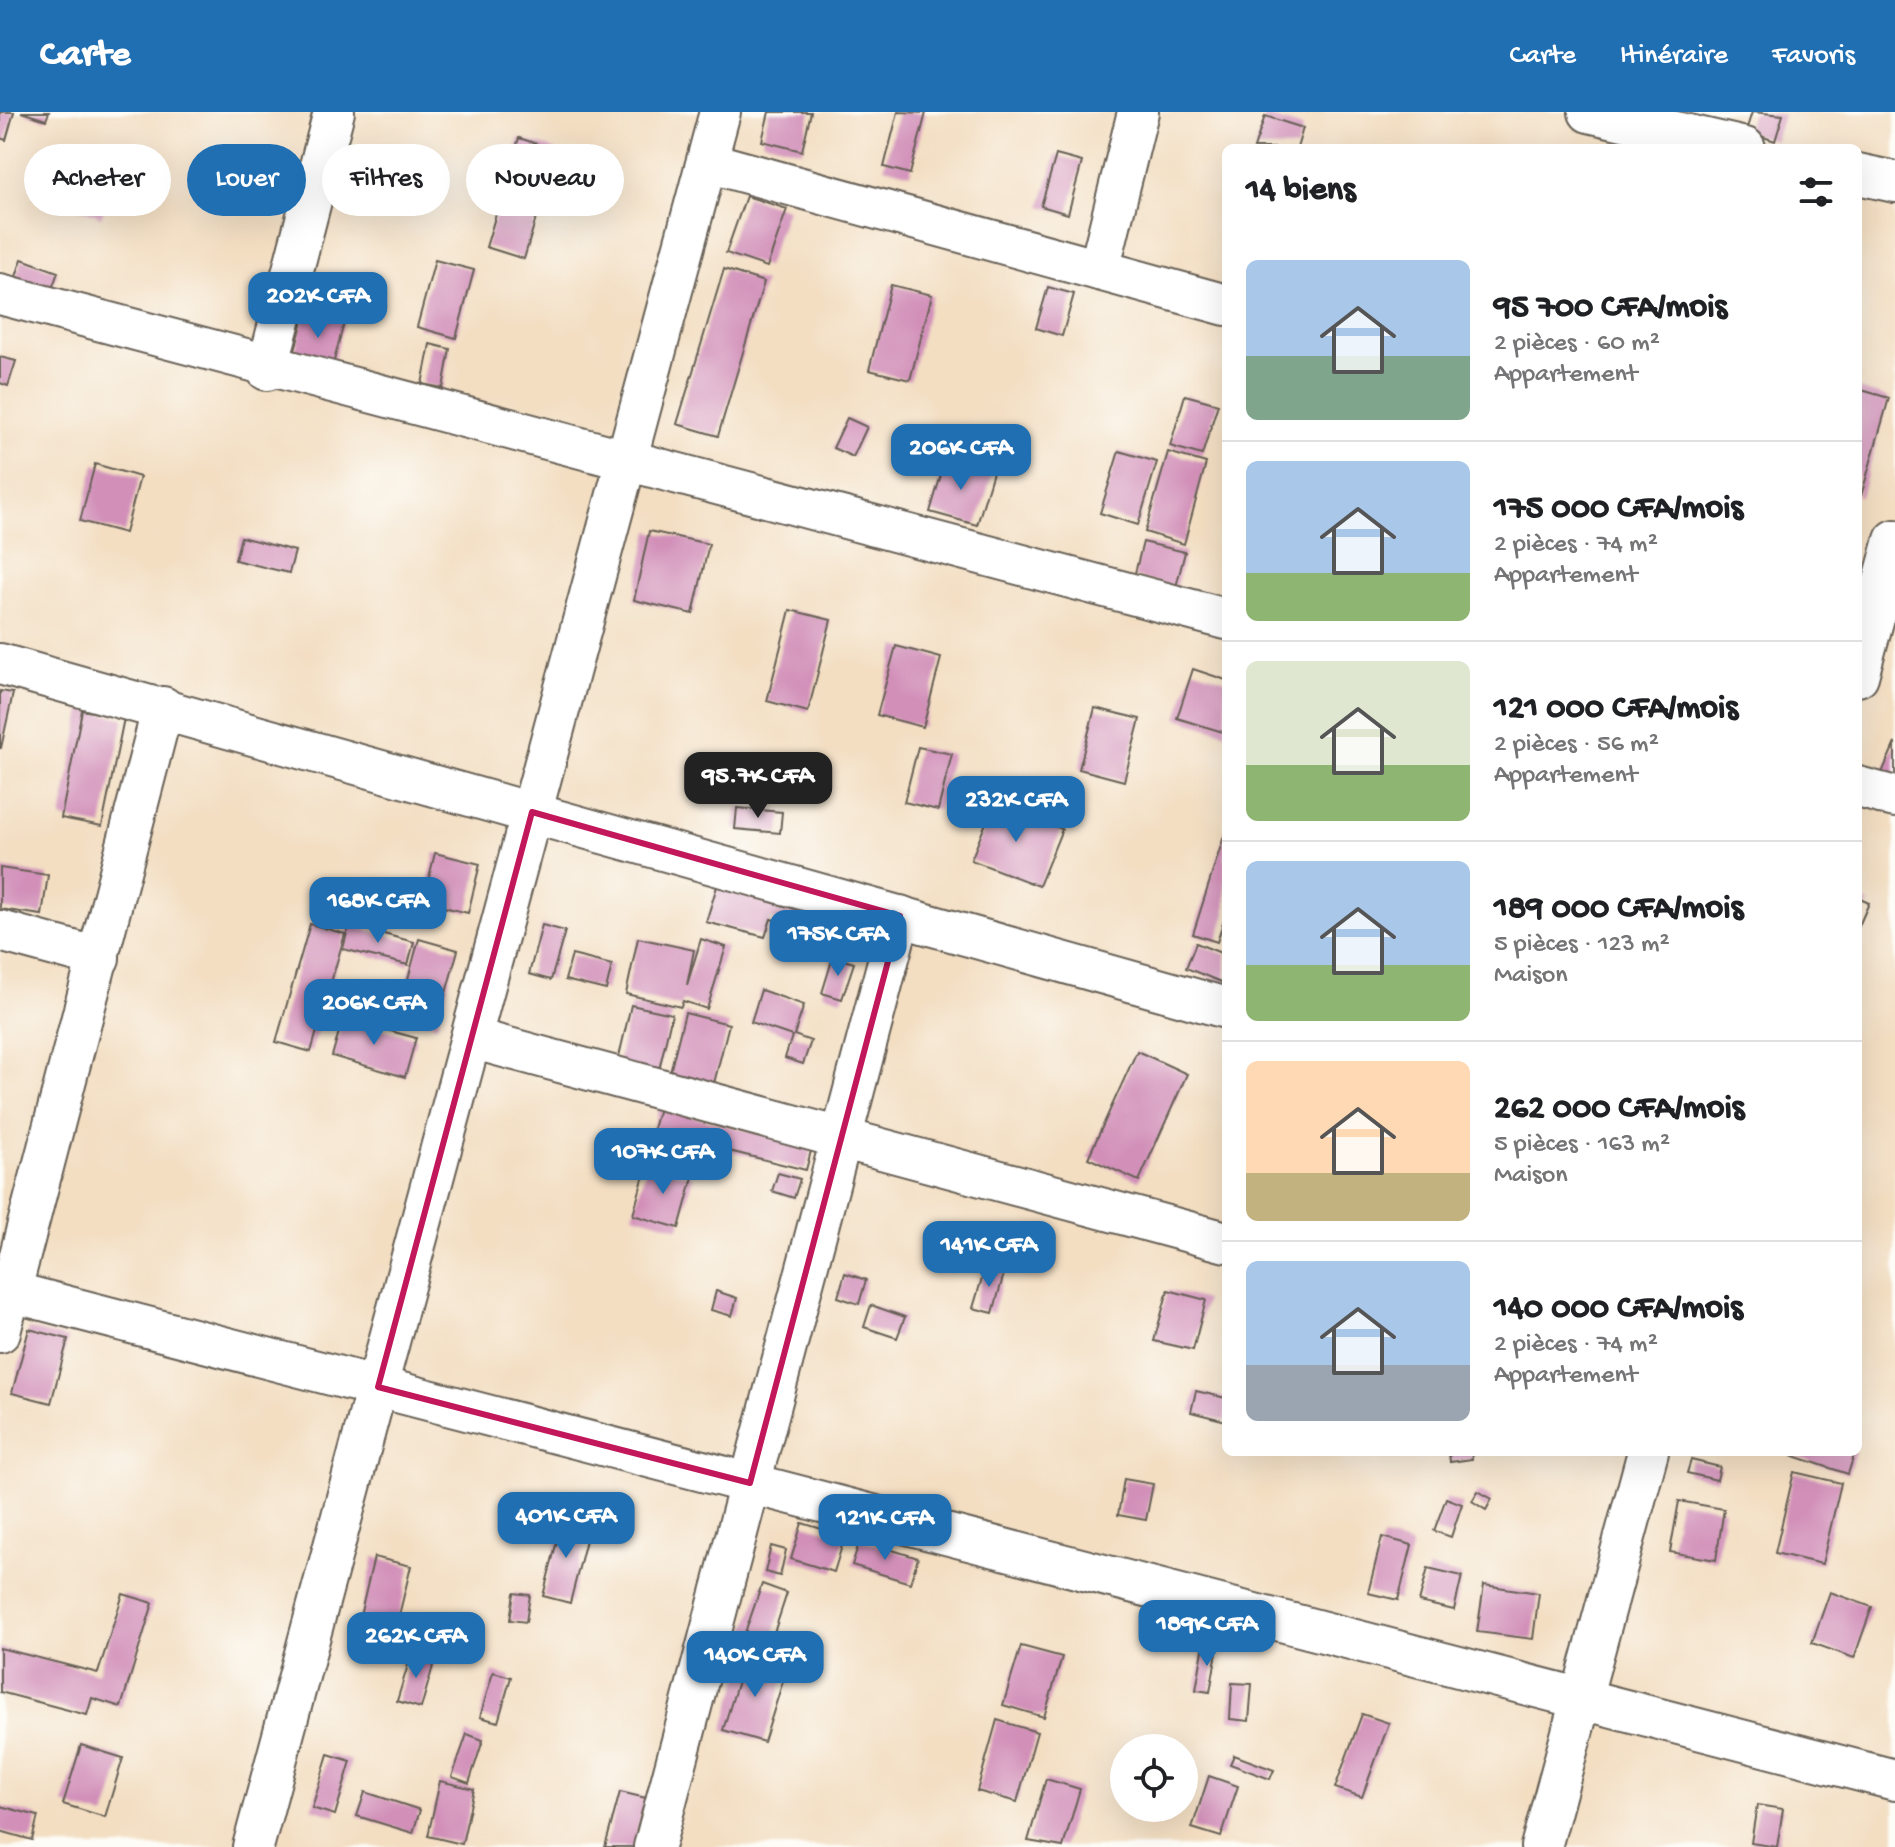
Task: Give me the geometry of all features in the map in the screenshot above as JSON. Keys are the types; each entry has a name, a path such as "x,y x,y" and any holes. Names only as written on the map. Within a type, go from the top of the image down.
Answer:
{"street":[{"path":"267,367 334,112"},
{"path":"253,1847 720,112"},
{"path":"1099,270 1138,112"},
{"path":"1602,126 1719,144"},
{"path":"707,162 1222,304"},
{"path":"1862,175 1895,182"},
{"path":"0,294 1222,618"},
{"path":"1862,661 1895,540"},
{"path":"0,664 163,707 1222,1007"},
{"path":"0,1332 6,1291 99,958 163,707"},
{"path":"1862,788 1895,797"},
{"path":"654,1847 900,916"},
{"path":"0,931 99,958"},
{"path":"471,1038 1222,1241"},
{"path":"6,1291 1895,1780"},
{"path":"1541,1847 1647,1456"}],"highlighted area":[{"path":"532,812 900,916 750,1483 378,1387"}],"building":[{"path":"0,112 14,112 6,140 0,138"},
{"path":"21,112 49,112 46,120"},
{"path":"769,112 811,112 802,151 762,141"},
{"path":"898,112 926,113 910,174 884,167"},
{"path":"1752,112 1783,115 1775,141 1746,131"},
{"path":"1265,116 1303,128 1298,144 1255,144"},
{"path":"519,138 538,144 517,144"},
{"path":"1056,155 1082,162 1068,214 1041,206"},
{"path":"746,196 787,209 767,267 726,253"},
{"path":"495,216 537,216 524,259 486,247"},
{"path":"22,259 58,272 48,300 12,288"},
{"path":"435,260 474,270 456,338 417,327"},
{"path":"724,269 764,282 718,436 677,424"},
{"path":"891,285 932,295 910,380 869,370"},
{"path":"1048,287 1074,294 1062,336 1036,328"},
{"path":"305,313 344,323 332,368 293,358"},
{"path":"430,344 450,349 443,388 422,384"},
{"path":"0,357 16,361 8,386 0,383"},
{"path":"1862,390 1889,398 1862,492"},
{"path":"1185,395 1218,404 1202,455 1170,446"},
{"path":"847,418 867,427 853,457 833,448"},
{"path":"1119,451 1157,462 1138,525 1100,513"},
{"path":"1168,452 1206,463 1184,544 1145,532"},
{"path":"946,458 993,472 977,525 930,512"},
{"path":"95,464 140,477 125,533 80,521"},
{"path":"649,531 709,544 693,614 634,600"},
{"path":"241,537 295,551 289,573 235,560"},
{"path":"1143,542 1185,552 1176,587 1134,577"},
{"path":"790,610 831,620 808,712 767,701"},
{"path":"896,646 941,658 923,727 877,715"},
{"path":"1193,669 1222,679 1222,732 1177,718"},
{"path":"0,691 13,693 1,748 0,748"},
{"path":"1095,708 1140,719 1124,781 1079,769"},
{"path":"82,710 124,718 102,826 61,818"},
{"path":"1895,743 1895,789 1878,782"},
{"path":"918,747 952,754 938,810 904,802"},
{"path":"994,803 1062,829 1039,886 971,860"},
{"path":"737,808 782,812 780,833 735,829"},
{"path":"1222,842 1222,926 1217,942 1193,934"},
{"path":"435,853 480,864 468,913 423,902"},
{"path":"0,868 48,875 42,915 0,909"},
{"path":"718,883 828,912 822,933 771,919 765,937 706,922"},
{"path":"1862,900 1869,903 1862,919"},
{"path":"310,924 345,934 311,1052 276,1042"},
{"path":"349,925 414,942 408,965 343,949"},
{"path":"542,925 565,931 551,980 529,974"},
{"path":"638,938 694,950 687,985 701,939 726,947 707,1009 683,1001 681,1007 626,994"},
{"path":"419,939 458,950 437,1025 398,1015"},
{"path":"1196,943 1222,953 1222,982 1186,968"},
{"path":"572,955 612,965 606,990 565,980"},
{"path":"833,957 854,963 842,999 822,993"},
{"path":"761,990 804,1005 794,1035 811,1041 803,1064 785,1058 792,1036 751,1022"},
{"path":"631,1005 672,1014 658,1074 617,1065"},
{"path":"685,1013 729,1024 711,1095 667,1084"},
{"path":"343,1018 416,1038 405,1077 332,1056"},
{"path":"1137,1051 1187,1074 1139,1181 1088,1158"},
{"path":"659,1108 812,1147 806,1170 652,1132"},
{"path":"647,1164 693,1177 679,1228 633,1215"},
{"path":"778,1173 800,1179 794,1198 772,1191"},
{"path":"986,1265 1005,1270 993,1313 973,1308"},
{"path":"845,1273 866,1280 859,1304 838,1297"},
{"path":"1168,1290 1206,1300 1193,1350 1154,1341"},
{"path":"716,1291 737,1298 732,1316 711,1310"},
{"path":"871,1305 905,1317 897,1338 864,1327"},
{"path":"29,1329 68,1339 51,1403 12,1393"},
{"path":"1196,1391 1222,1397 1222,1420 1191,1412"},
{"path":"1449,1456 1472,1456 1472,1459 1450,1462"},
{"path":"1794,1456 1854,1456 1848,1474"},
{"path":"1691,1460 1720,1467 1717,1480 1687,1473"},
{"path":"1794,1472 1841,1483 1822,1564 1775,1553"},
{"path":"1124,1479 1153,1484 1146,1520 1118,1515"},
{"path":"1478,1491 1492,1499 1486,1510 1472,1501"},
{"path":"1446,1498 1462,1504 1451,1537 1434,1531"},
{"path":"1679,1501 1724,1509 1716,1560 1670,1552"},
{"path":"563,1517 590,1524 570,1603 543,1596"},
{"path":"802,1523 845,1536 834,1572 791,1559"},
{"path":"1382,1537 1412,1545 1398,1600 1368,1593"},
{"path":"860,1540 918,1558 910,1583 852,1565"},
{"path":"771,1546 786,1550 780,1576 765,1572"},
{"path":"374,1557 411,1566 397,1624 360,1616"},
{"path":"1428,1568 1462,1576 1454,1610 1419,1602"},
{"path":"762,1584 787,1593 769,1648 743,1639"},
{"path":"1484,1585 1539,1593 1533,1639 1477,1632"},
{"path":"1830,1592 1872,1607 1854,1658 1812,1643"},
{"path":"514,1593 530,1595 526,1622 510,1620"},
{"path":"123,1594 153,1603 121,1707 92,1698 87,1715 0,1692 0,1648 98,1673"},
{"path":"1204,1644 1218,1646 1210,1692 1196,1690"},
{"path":"1021,1646 1062,1657 1044,1717 1003,1705"},
{"path":"412,1652 435,1659 421,1708 397,1701"},
{"path":"746,1655 787,1668 764,1742 723,1730"},
{"path":"493,1672 511,1677 498,1722 480,1717"},
{"path":"1232,1683 1252,1684 1249,1721 1230,1719"},
{"path":"1362,1714 1389,1723 1362,1797 1335,1788"},
{"path":"997,1720 1037,1732 1017,1802 977,1791"},
{"path":"467,1734 483,1740 469,1783 452,1777"},
{"path":"81,1745 123,1758 105,1817 63,1804"},
{"path":"328,1754 351,1761 335,1815 312,1808"},
{"path":"1234,1755 1274,1770 1270,1779 1230,1764"},
{"path":"1209,1776 1238,1786 1221,1837 1192,1828 1194,1822 1198,1822 1198,1810"},
{"path":"1046,1779 1080,1789 1063,1847 1028,1841"},
{"path":"440,1781 474,1789 462,1844 428,1836"},
{"path":"365,1792 420,1810 413,1833 357,1816"},
{"path":"620,1792 646,1798 633,1847 605,1847"},
{"path":"1757,1805 1783,1809 1777,1847 1751,1843"},
{"path":"0,1806 38,1816 32,1840 0,1831"}]}
